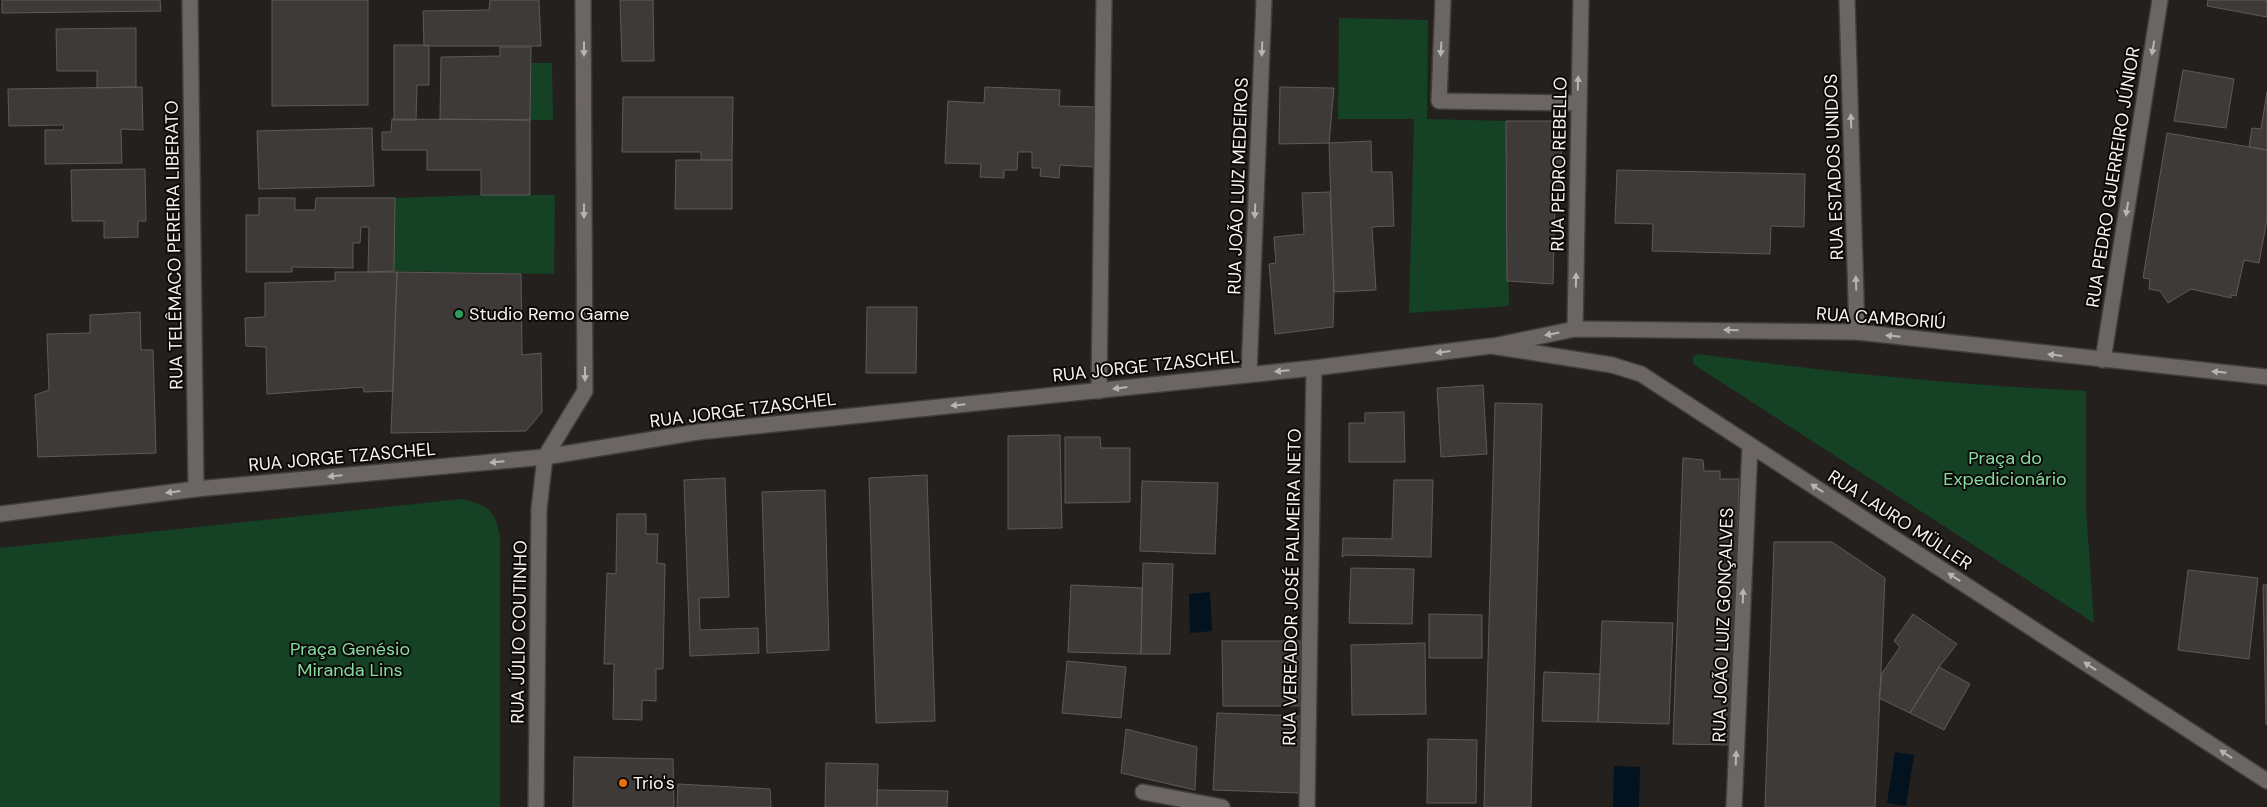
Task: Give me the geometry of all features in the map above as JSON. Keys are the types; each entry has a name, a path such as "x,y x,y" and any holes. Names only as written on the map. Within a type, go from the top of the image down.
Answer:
{"street":[{"name":"RUA TELÊMACO PEREIRA LIBERATO","path":"190,0 196,489"},
{"path":"545,457 585,391 583,0"},
{"path":"1099,391 1104,0"},
{"name":"RUA JOÃO LUIZ MEDEIROS","path":"1249,374 1264,0"},
{"path":"1443,0 1439,101 1578,103"},
{"name":"RUA PEDRO REBELLO","path":"1576,329 1581,0"},
{"name":"RUA ESTADOS UNIDOS","path":"1848,0 1858,332"},
{"name":"RUA PEDRO GUERREIRO JÚNIOR","path":"2103,360 2160,0"},
{"name":"RUA CAMBORIÚ","path":"1491,346 1576,329 1858,332 2267,377"},
{"name":"RUA JORGE TZASCHEL","path":"0,514 196,489 545,457 698,432 1314,368 1491,346"},
{"name":"RUA LAURO MÜLLER","path":"1491,346 1612,366 1641,374 2267,781"},
{"name":"RUA VEREADOR JOSÉ PALMEIRA NETO","path":"1307,807 1314,368"},
{"name":"RUA JOÃO LUIZ GONÇALVES","path":"1734,807 1750,444"},
{"name":"RUA JÚLIO COUTINHO","path":"536,807 539,509 545,457"},
{"path":"1143,792 1222,807"}],"green space":[{"path":"1339,18 1428,20 1427,119 1506,121 1509,306 1409,313 1414,119 1338,119"},
{"path":"531,63 552,63 553,120 530,120"},
{"path":"555,195 554,274 394,271 395,198"},
{"name":"Praça do Expedicionário","path":"1698,354 1892,377 2086,391 2086,509 2094,623 1693,364 1693,357"},
{"name":"Praça Genésio Miranda Lins","path":"462,499 484,507 493,515 500,537 500,807 0,807 0,548"}],"water":[{"path":"1210,592 1212,631 1190,633 1189,594"},
{"path":"1895,752 1914,755 1906,806 1887,803"},
{"path":"1614,766 1640,767 1639,807 1613,807"}],"building":[{"path":"2,0 160,0 161,11 2,13"},
{"path":"272,0 368,0 368,105 272,106"},
{"path":"490,0 539,0 541,46 424,46 423,11 489,10"},
{"path":"620,0 653,0 654,61 622,61"},
{"path":"2208,0 2267,0 2267,17 2207,6"},
{"path":"136,28 136,87 97,88 97,71 57,71 56,29"},
{"path":"394,45 429,45 429,85 417,85 416,120 394,120"},
{"path":"500,47 531,47 530,120 440,119 441,57 500,56"},
{"path":"2183,70 2234,79 2226,128 2174,121"},
{"path":"142,87 143,130 121,129 122,163 45,164 45,130 63,130 64,125 9,126 8,89"},
{"path":"985,87 1060,90 1059,106 1098,107 1095,167 1060,165 1059,178 1040,176 1041,168 1032,168 1032,152 1018,152 1017,170 1004,170 1004,178 980,177 981,164 945,163 948,101 984,103"},
{"path":"1280,87 1334,88 1329,143 1279,144"},
{"path":"2267,92 2267,150 2249,147 2252,128 2261,129"},
{"path":"623,97 733,97 732,160 701,160 701,152 622,152"},
{"path":"392,119 530,120 530,195 481,195 481,170 427,170 427,150 382,150 382,132 391,132"},
{"path":"1506,121 1562,121 1560,204 1555,203 1553,284 1507,281"},
{"path":"372,128 374,186 259,189 257,131"},
{"path":"2167,133 2267,150 2267,219 2259,263 2244,260 2236,296 2231,295 2231,298 2191,289 2168,303 2160,291 2149,289 2150,279 2143,278"},
{"path":"1371,141 1372,172 1392,172 1394,226 1372,227 1376,290 1334,292 1329,143"},
{"path":"676,160 732,160 732,209 675,209"},
{"path":"145,169 146,221 138,221 138,237 104,238 104,221 72,221 71,170"},
{"path":"1617,170 1805,174 1804,227 1771,226 1770,254 1652,251 1653,224 1615,223"},
{"path":"1330,192 1334,292 1333,327 1275,334 1269,264 1276,263 1274,237 1304,234 1302,193"},
{"path":"259,198 295,198 295,210 315,210 316,198 395,198 394,271 368,272 369,227 361,227 360,243 353,243 353,268 292,267 292,272 246,272 246,215 259,215"},
{"path":"335,272 397,272 393,391 364,392 363,387 267,394 266,347 246,346 245,318 265,317 265,283 335,281"},
{"name":"Studio Remo Game","path":"397,272 521,274 522,355 541,353 542,412 526,431 391,433"},
{"path":"867,307 917,307 916,373 866,373"},
{"path":"140,312 141,350 153,350 156,453 38,457 35,395 49,390 47,334 90,333 90,315"},
{"path":"1483,385 1487,454 1441,457 1437,388"},
{"path":"1495,403 1542,404 1531,807 1484,807"},
{"path":"1404,412 1405,462 1349,462 1349,423 1365,423 1365,413"},
{"path":"1060,435 1062,528 1008,529 1008,436"},
{"path":"1065,437 1100,437 1101,448 1130,448 1130,502 1065,503"},
{"path":"1683,458 1703,460 1704,471 1720,471 1720,479 1739,479 1733,745 1673,744"},
{"path":"927,475 935,721 876,723 869,478"},
{"path":"725,478 729,597 699,598 700,630 758,628 759,653 690,656 684,480"},
{"path":"1394,480 1433,480 1431,557 1346,555 1342,557 1343,538 1392,539"},
{"path":"1142,481 1218,483 1215,554 1140,551"},
{"path":"825,490 829,650 767,653 762,492"},
{"path":"617,514 646,514 646,534 658,534 657,563 665,564 663,669 656,669 656,701 642,700 642,720 613,719 614,664 604,664 607,573 616,574"},
{"path":"1774,542 1832,542 1885,578 1875,807 1765,807"},
{"path":"1143,563 1173,564 1170,654 1141,654"},
{"path":"1351,568 1414,569 1412,624 1349,623"},
{"path":"2188,570 2258,578 2249,659 2178,650"},
{"path":"1071,585 1142,588 1141,654 1068,652"},
{"path":"2263,585 2267,585 2267,725 2266,724"},
{"path":"1429,614 1482,615 1482,658 1429,658"},
{"path":"1913,614 1957,644 1939,667 1910,713 1879,698 1882,673 1900,647 1894,641"},
{"path":"1602,621 1673,623 1669,724 1598,722"},
{"path":"1222,641 1301,641 1301,706 1223,706"},
{"path":"1425,643 1426,714 1352,715 1351,645"},
{"path":"1067,661 1126,667 1121,718 1062,713"},
{"path":"1939,667 1970,684 1944,730 1910,713"},
{"path":"1544,672 1600,674 1598,722 1542,721"},
{"path":"1217,713 1303,716 1300,793 1213,790"},
{"path":"1126,729 1197,747 1195,790 1121,773"},
{"path":"1428,739 1477,740 1476,803 1427,803"},
{"name":"Trio's","path":"574,757 673,759 674,807 573,807"},
{"path":"826,763 878,764 877,807 825,807"},
{"path":"678,784 770,789 771,807 677,807"},
{"path":"877,790 948,791 947,807 877,807"}],"place":[{"name":"Studio Remo Game","path":"459,314"},
{"name":"Trio's","path":"623,783"}]}
